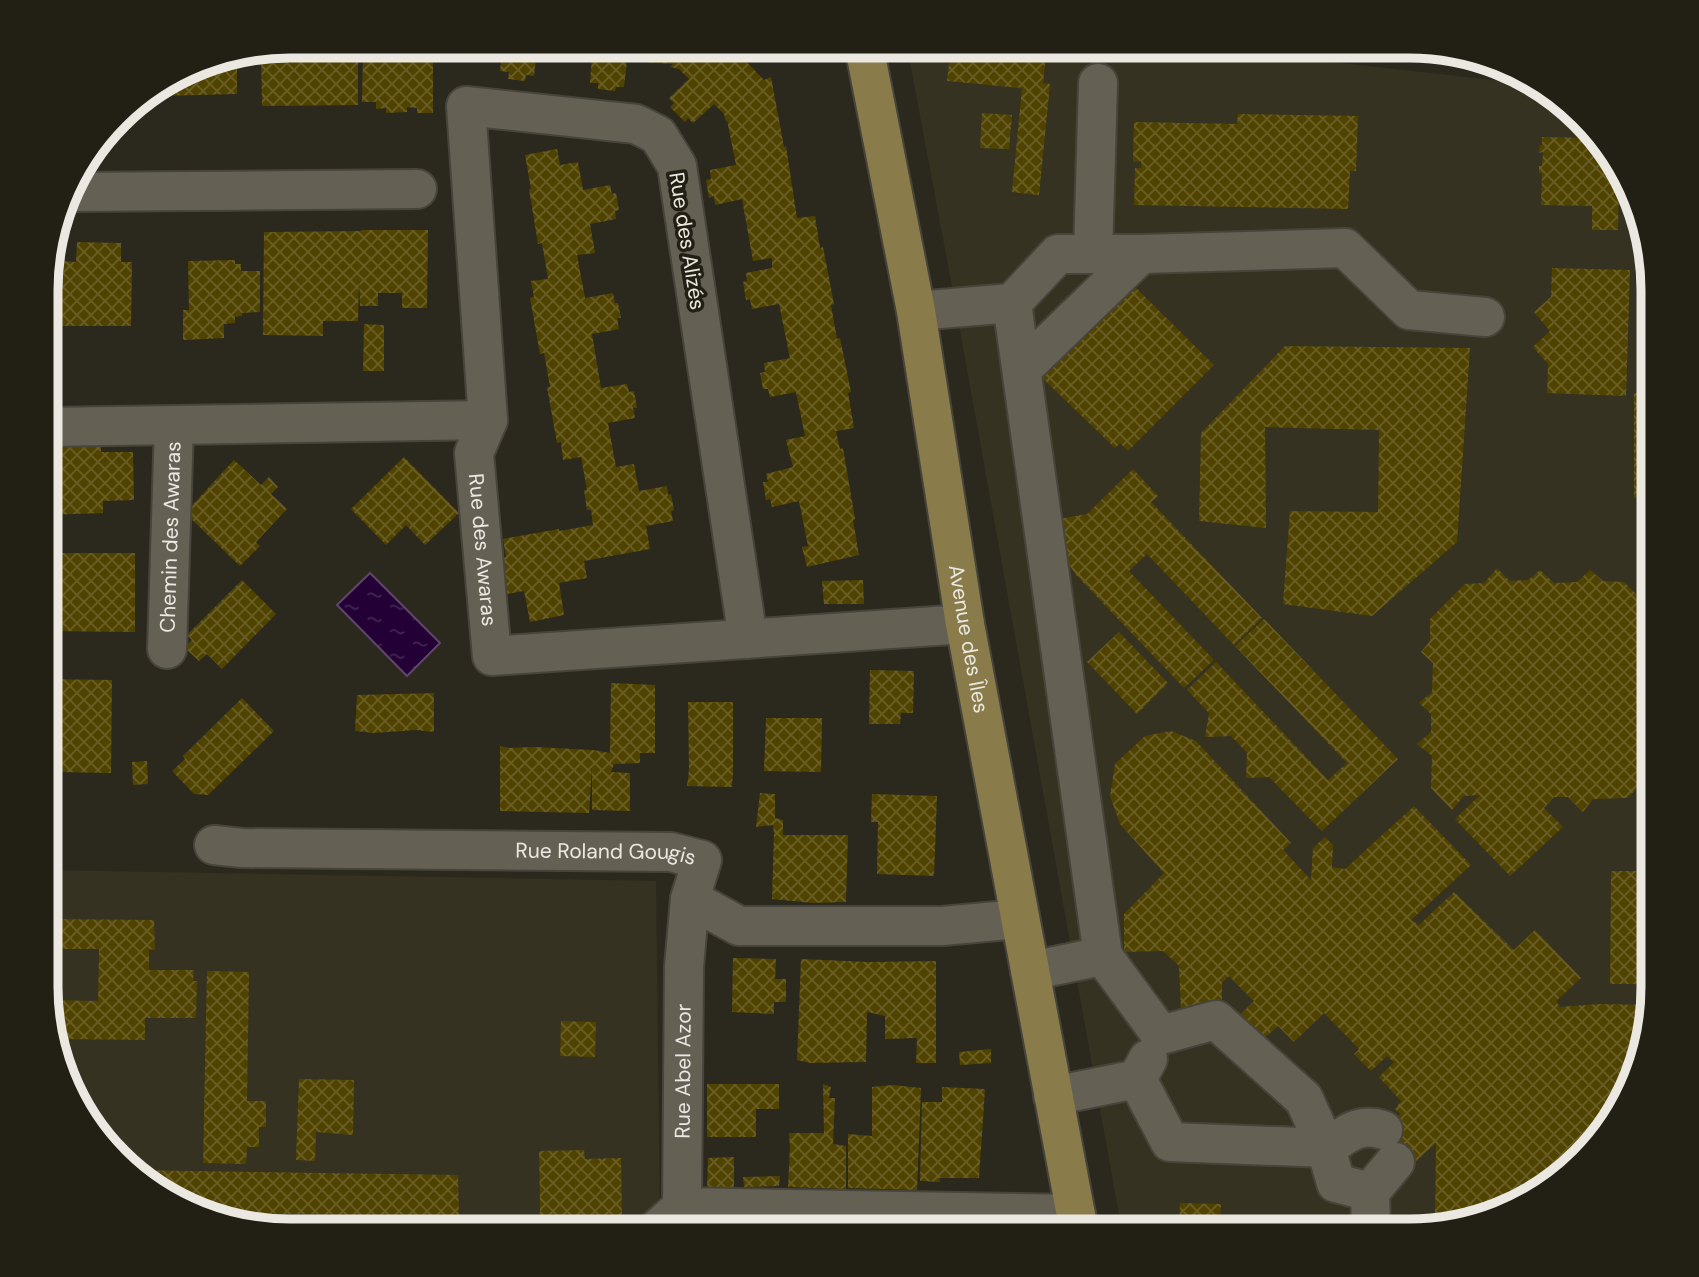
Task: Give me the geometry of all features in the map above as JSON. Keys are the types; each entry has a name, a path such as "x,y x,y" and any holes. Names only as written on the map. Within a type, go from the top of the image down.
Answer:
{"main road":[{"name":"Avenue des Îles","path":"866,58 916,312 965,624 1077,1219"}],"street":[{"path":"1093,254 1098,83"},
{"name":"Rue des Alizés","path":"488,420 466,106 636,124 658,135 677,166 748,639"},
{"path":"80,192 417,189"},
{"path":"916,312 1012,303 1058,254 1345,248 1409,310 1485,317"},
{"path":"1022,369 1141,254"},
{"path":"1012,303 1103,956 1161,1035"},
{"path":"58,427 488,420"},
{"name":"Rue des Awaras","path":"488,420 474,453 492,656 748,639"},
{"name":"Chemin des Awaras","path":"167,649 174,425"},
{"path":"748,639 965,624"},
{"name":"Rue Roland Gougis","path":"214,845 242,848 671,852 702,859 690,899 739,926 942,926 1020,919"},
{"name":"Rue Abel Azor","path":"668,1219 690,899"},
{"path":"1030,971 1103,956"},
{"path":"1053,1096 1137,1079 1161,1035 1216,1020 1304,1099 1326,1149 1336,1183 1370,1192"},
{"path":"1137,1079 1170,1142 1326,1149 1353,1130 1371,1126 1389,1146 1370,1192 1371,1219"}],"shaded area":[{"path":"909,58 1296,58 1512,82 1562,115 1602,161 1624,201 1633,230 1641,290 1641,1002 1633,1047 1624,1076 1610,1103 1584,1140 1562,1162 1538,1180 1498,1202 1439,1217 1120,1219"},
{"path":"58,870 656,881 660,1219 262,1217 201,1202 161,1180 137,1162 106,1128 82,1090 70,1062 62,1032 58,1002"}],"water":[{"path":"370,573 440,643 407,676 337,605"}],"building":[{"path":"358,58 358,105 262,106 261,60"},
{"path":"363,58 433,58 433,113 417,113 417,108 407,107 407,112 386,113 386,108 376,109 376,102 362,102"},
{"path":"502,58 536,58 534,76 526,75 525,81 508,79 509,72 500,71"},
{"path":"592,58 743,58 764,80 771,77 784,147 786,146 797,218 815,216 834,304 831,305 837,339 840,338 851,392 848,393 854,428 836,431 840,449 843,448 859,555 807,567 802,547 808,546 799,501 772,507 770,499 766,500 763,482 768,482 766,474 793,467 786,440 805,436 796,392 770,397 768,389 763,389 760,373 765,372 764,363 790,358 779,304 752,309 750,299 746,300 743,282 747,281 746,273 772,268 772,258 753,261 742,199 715,205 714,196 709,198 706,180 711,179 710,170 736,165 724,114 714,104 693,123 688,118 685,122 670,107 674,103 669,98 689,79 679,69 670,67 673,64 627,61 624,87 616,87 615,91 598,89 598,83 590,83"},
{"path":"950,58 1046,58 1043,83 1050,84 1039,195 1012,192 1022,88 947,81"},
{"path":"237,64 237,94 163,96 201,75"},
{"path":"982,113 1012,115 1009,149 980,148"},
{"path":"1238,114 1358,116 1356,171 1350,171 1348,209 1134,205 1135,168 1141,168 1141,161 1133,162 1134,122 1237,124"},
{"path":"1542,137 1583,138 1592,148 1595,160 1600,158 1619,190 1618,230 1592,230 1592,206 1541,205 1542,173 1539,173 1539,166 1542,166 1543,152 1539,153"},
{"path":"557,149 560,165 578,162 583,190 610,185 612,194 616,193 619,210 615,211 616,219 590,224 595,253 577,255 585,298 613,293 621,318 617,318 619,329 592,334 601,388 627,384 629,392 634,391 637,408 633,408 635,418 608,423 616,467 634,464 639,491 667,486 674,510 671,511 673,521 646,526 650,549 584,561 587,578 559,583 564,615 530,622 524,591 496,596 490,560 506,557 503,539 593,525 591,510 587,510 584,490 587,490 581,457 563,460 561,442 557,443 544,353 540,354 530,298 534,297 531,281 548,279 542,243 538,244 525,155"},
{"path":"428,230 427,308 402,308 402,293 378,293 378,306 360,306 359,279 358,321 323,321 323,336 263,335 264,232"},
{"path":"77,242 121,243 121,262 132,262 131,326 59,326 60,261 76,262"},
{"path":"235,260 235,264 241,264 241,271 260,271 260,312 242,313 242,316 235,317 235,323 224,324 224,338 183,340 183,310 189,310 188,261"},
{"path":"1552,268 1630,270 1626,396 1547,393 1548,364 1533,347 1550,331 1534,312 1551,297"},
{"path":"1132,284 1214,365 1128,451 1120,443 1115,448 1040,376"},
{"path":"364,324 384,325 384,371 363,371"},
{"path":"1285,346 1470,348 1457,542 1372,616 1283,604 1290,511 1378,512 1379,430 1265,427 1266,528 1199,521 1201,433"},
{"path":"1634,393 1641,393 1641,498 1634,498"},
{"path":"101,437 101,452 133,452 134,500 103,501 103,513 58,515 58,438"},
{"path":"404,457 459,513 425,545 406,525 386,545 351,509"},
{"path":"234,460 261,485 269,477 278,487 271,494 287,509 256,542 260,546 240,566 185,513"},
{"path":"1133,469 1158,496 1151,502 1262,618 1234,645 1147,554 1129,571 1214,660 1184,688 1077,576 1053,542 1053,520 1087,514"},
{"path":"58,553 135,553 135,632 58,631"},
{"path":"1497,568 1510,581 1528,580 1540,570 1554,583 1577,582 1590,570 1603,581 1624,582 1641,599 1641,785 1627,798 1593,799 1583,812 1568,797 1554,797 1544,808 1563,827 1510,876 1455,819 1480,795 1464,796 1452,810 1431,788 1432,756 1417,744 1431,732 1431,714 1419,703 1432,692 1433,663 1421,652 1430,641 1430,619 1465,584 1484,583"},
{"path":"242,580 276,614 222,669 207,654 199,661 184,647 192,640 187,635"},
{"path":"863,580 864,604 824,604 822,581"},
{"path":"1264,619 1398,759 1322,831 1269,777 1246,778 1247,753 1231,736 1205,737 1209,713 1187,690 1216,662 1328,780 1347,763 1235,646"},
{"path":"1119,632 1168,683 1137,714 1087,662"},
{"path":"870,670 914,671 913,713 901,713 900,724 869,724"},
{"path":"58,679 112,680 111,773 59,772"},
{"path":"611,683 655,685 655,753 640,753 640,763 614,764 611,772 630,773 630,811 592,810 592,767 589,813 500,811 500,746 610,753"},
{"path":"434,693 434,732 355,731 357,695"},
{"path":"242,698 274,731 208,795 194,794 172,771 185,759 183,756"},
{"path":"688,702 733,702 732,787 687,786"},
{"path":"766,718 822,718 821,772 764,771"},
{"path":"1171,731 1196,741 1291,843 1283,850 1311,880 1313,848 1325,837 1333,845 1332,867 1345,869 1414,806 1471,865 1411,920 1419,925 1454,892 1514,950 1535,930 1581,978 1556,1001 1560,1007 1641,1005 1637,1032 1624,1076 1602,1116 1584,1140 1562,1162 1538,1180 1498,1202 1459,1213 1435,1213 1436,1143 1405,1171 1373,1140 1400,1114 1395,1109 1401,1101 1379,1077 1394,1062 1387,1056 1371,1071 1354,1054 1359,1049 1324,1013 1294,1042 1278,1026 1253,1048 1229,1026 1254,1001 1229,976 1222,983 1222,1014 1181,1010 1179,966 1163,951 1124,952 1124,914 1164,873 1120,824 1110,796 1115,764 1145,736"},
{"path":"147,761 148,784 133,785 132,762"},
{"path":"760,793 775,794 775,818 783,820 783,835 848,835 846,902 813,903 772,899 774,833 773,825 756,827"},
{"path":"872,794 937,796 934,876 877,874 878,822 871,822"},
{"path":"1611,871 1641,871 1641,984 1610,984"},
{"path":"58,919 154,920 155,950 149,949 149,970 194,970 193,981 197,981 196,1018 145,1018 145,1040 64,1039 58,1000 98,1001 99,949 58,949"},
{"path":"733,958 776,959 775,979 786,979 786,1002 774,1002 774,1014 732,1012"},
{"path":"801,959 936,961 936,1063 916,1063 917,1038 885,1039 885,1016 867,1012 866,1062 810,1063 797,1060"},
{"path":"207,971 249,972 247,1101 266,1101 266,1127 259,1127 259,1147 247,1147 246,1164 203,1163"},
{"path":"561,1021 596,1022 595,1057 560,1056"},
{"path":"991,1049 991,1063 960,1065 959,1052"},
{"path":"299,1079 354,1080 353,1135 316,1132 315,1161 296,1160"},
{"path":"707,1084 779,1084 779,1109 756,1109 756,1137 707,1137"},
{"path":"823,1084 831,1087 829,1098 835,1098 833,1144 846,1146 846,1189 788,1187 789,1133 824,1133"},
{"path":"893,1085 921,1088 917,1190 848,1188 848,1134 872,1136 872,1087"},
{"path":"942,1087 985,1089 979,1178 920,1181 922,1102 942,1102"},
{"path":"584,1150 585,1159 621,1158 622,1218 539,1219 539,1151"},
{"path":"734,1157 734,1187 707,1188 708,1158"},
{"path":"148,1170 458,1175 459,1218 237,1213 201,1202"},
{"path":"780,1176 779,1186 744,1187 743,1177"},
{"path":"1180,1203 1221,1204 1220,1219 1179,1219"}]}
